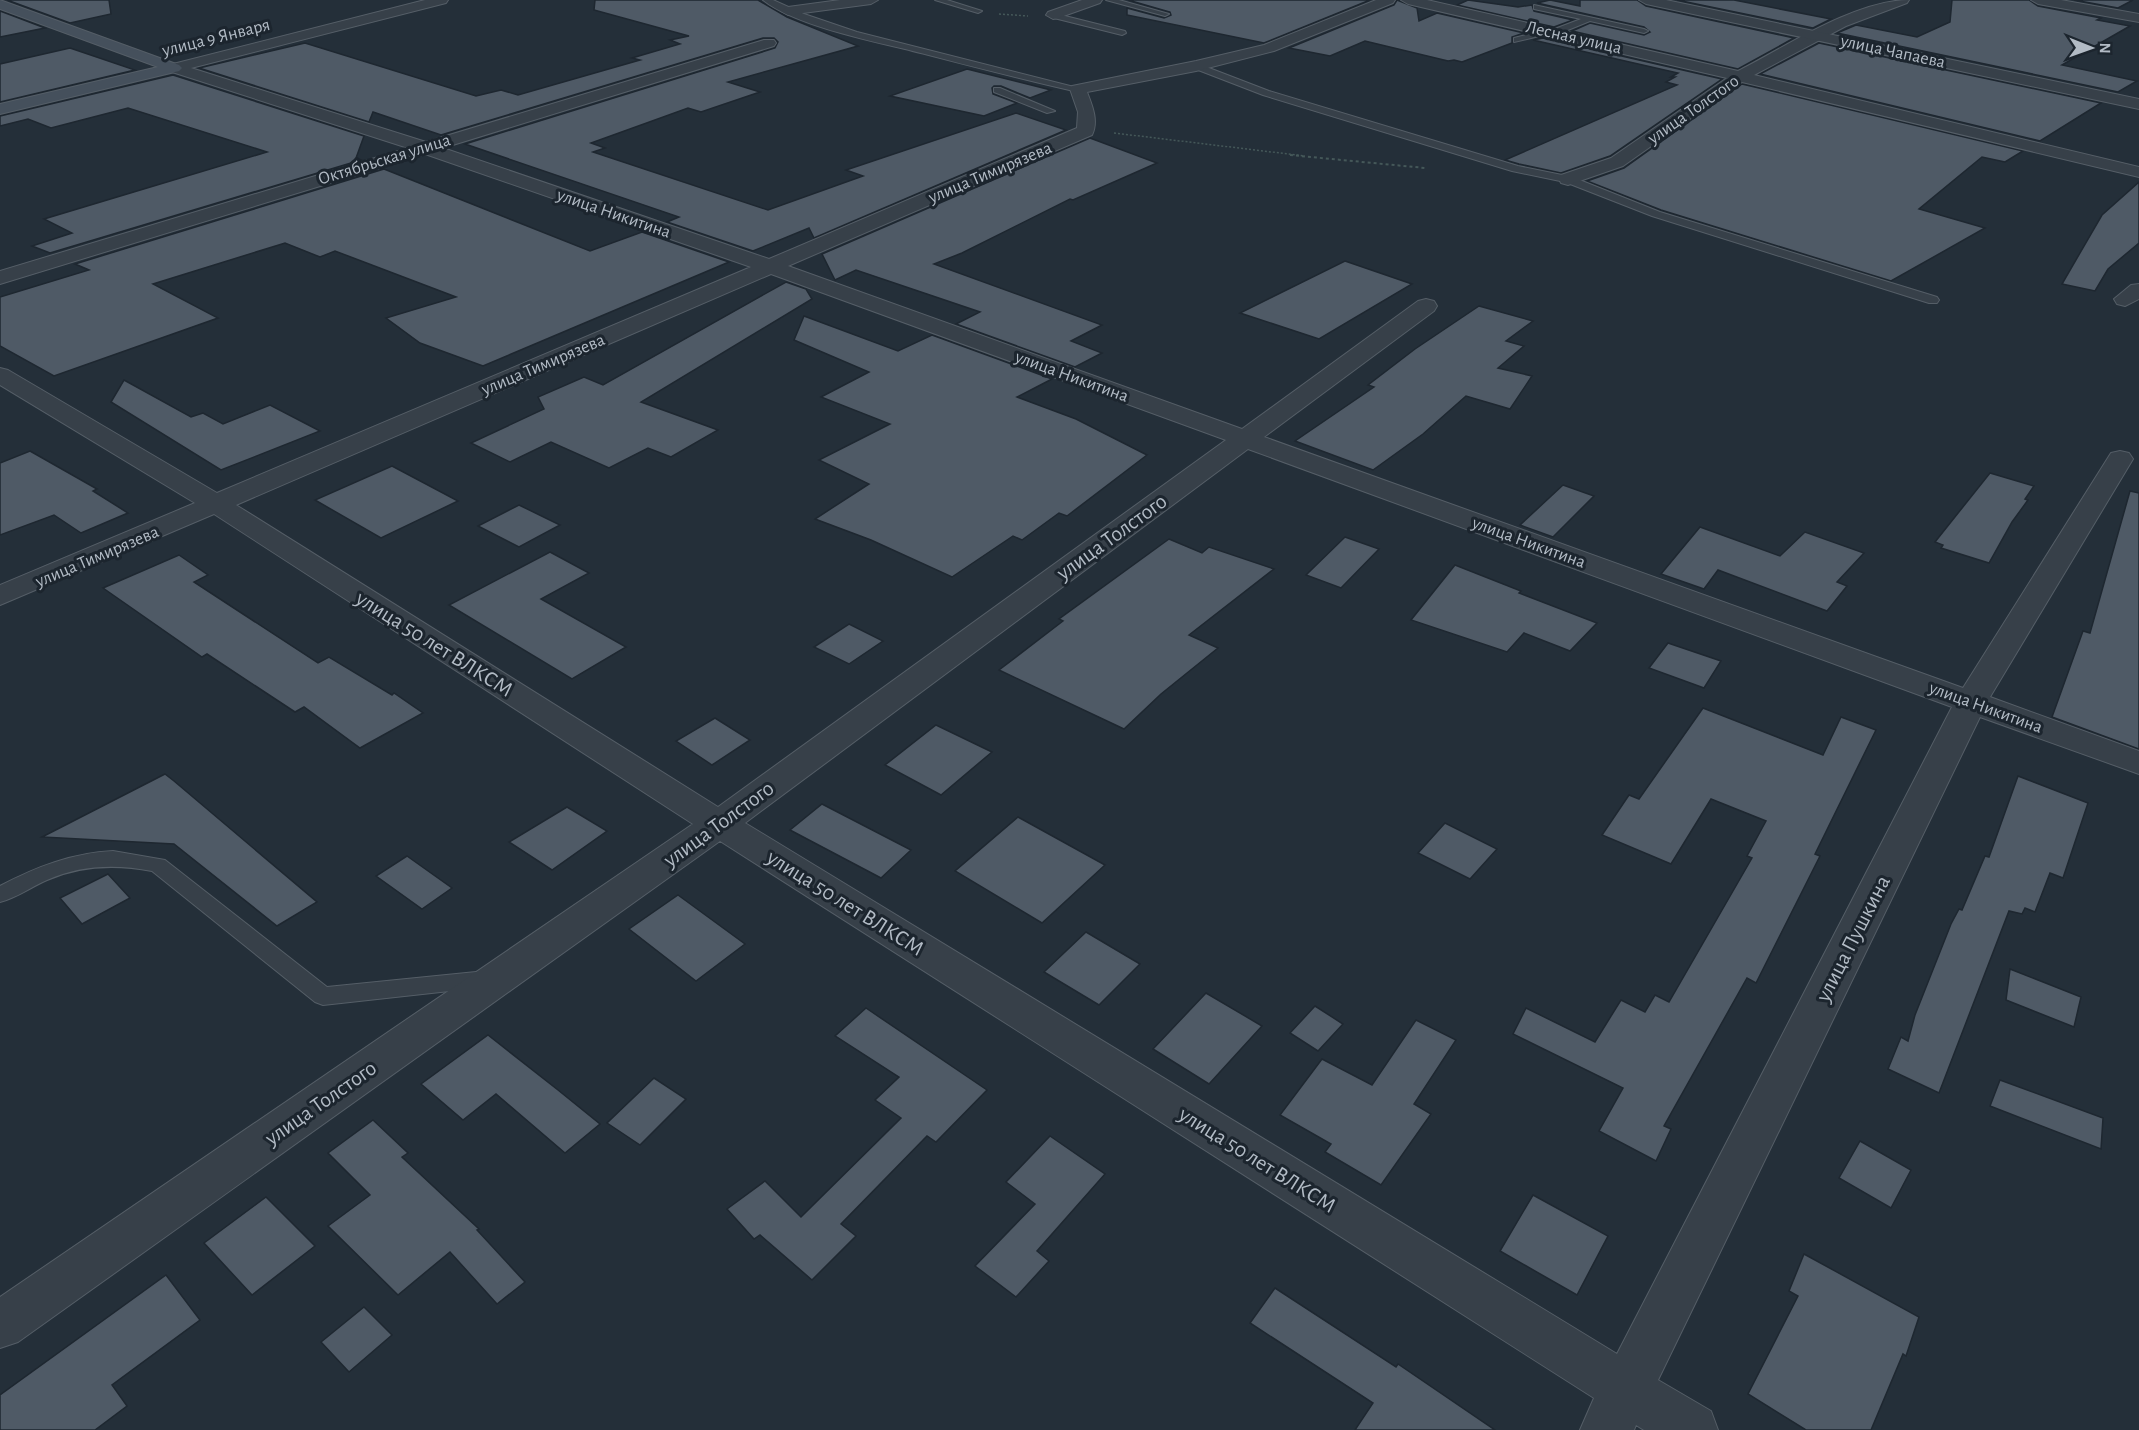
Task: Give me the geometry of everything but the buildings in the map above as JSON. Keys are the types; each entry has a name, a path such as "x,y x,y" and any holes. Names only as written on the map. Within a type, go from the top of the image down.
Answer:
{"main road":[{"name":"улица Никитина","path":"0,4 174,68"},
{"name":"улица 9 Января","path":"0,110 174,68"}],"street":[{"name":"улица 9 Января","path":"174,68 441,0"},
{"path":"788,11 871,0"},
{"path":"1053,15 1095,0"},
{"path":"1083,133 1086,112 1075,93 1269,48 1388,0"},
{"name":"Лесная улица","path":"1408,0 1552,32 2139,172"},
{"name":"улица Чапаева","path":"1646,0 2139,104"},
{"name":"улица Толстого","path":"1568,179 1617,162 1739,77 1841,23 1902,0"},
{"path":"2038,0 2139,18"},
{"name":"Октябрьская улица","path":"0,278 769,43"},
{"name":"улица Никитина","path":"174,68 423,147 769,266 2139,763"},
{"name":"улица Тимирязева","path":"0,596 218,505 769,266 1083,133"},
{"name":"улица Толстого","path":"0,1325 719,824 1426,306"},
{"name":"улица 50 лет ВЛКСМ","path":"0,375 218,505 719,824 1692,1430"},
{"name":"улица Пушкина","path":"1606,1430 1971,701 2120,459"}],"lane":[{"path":"766,0 837,30 1075,93"},
{"path":"939,0 978,11"},
{"path":"1110,0 1165,14"},
{"path":"1537,7 1644,31"},
{"path":"1053,15 1122,33"},
{"path":"1517,40 1552,32 1590,19"},
{"path":"1196,66 1266,93 1348,119 1516,169 1568,179 1656,214 1933,300"},
{"path":"997,90 1050,111"},
{"path":"1034,104 1057,99"},
{"path":"0,895 45,871 77,860 135,860 158,865 322,996 497,978"}],"path":[{"path":"978,11 1015,15 1053,15"},
{"path":"1083,133 1125,133 1224,148 1414,168"}]}
